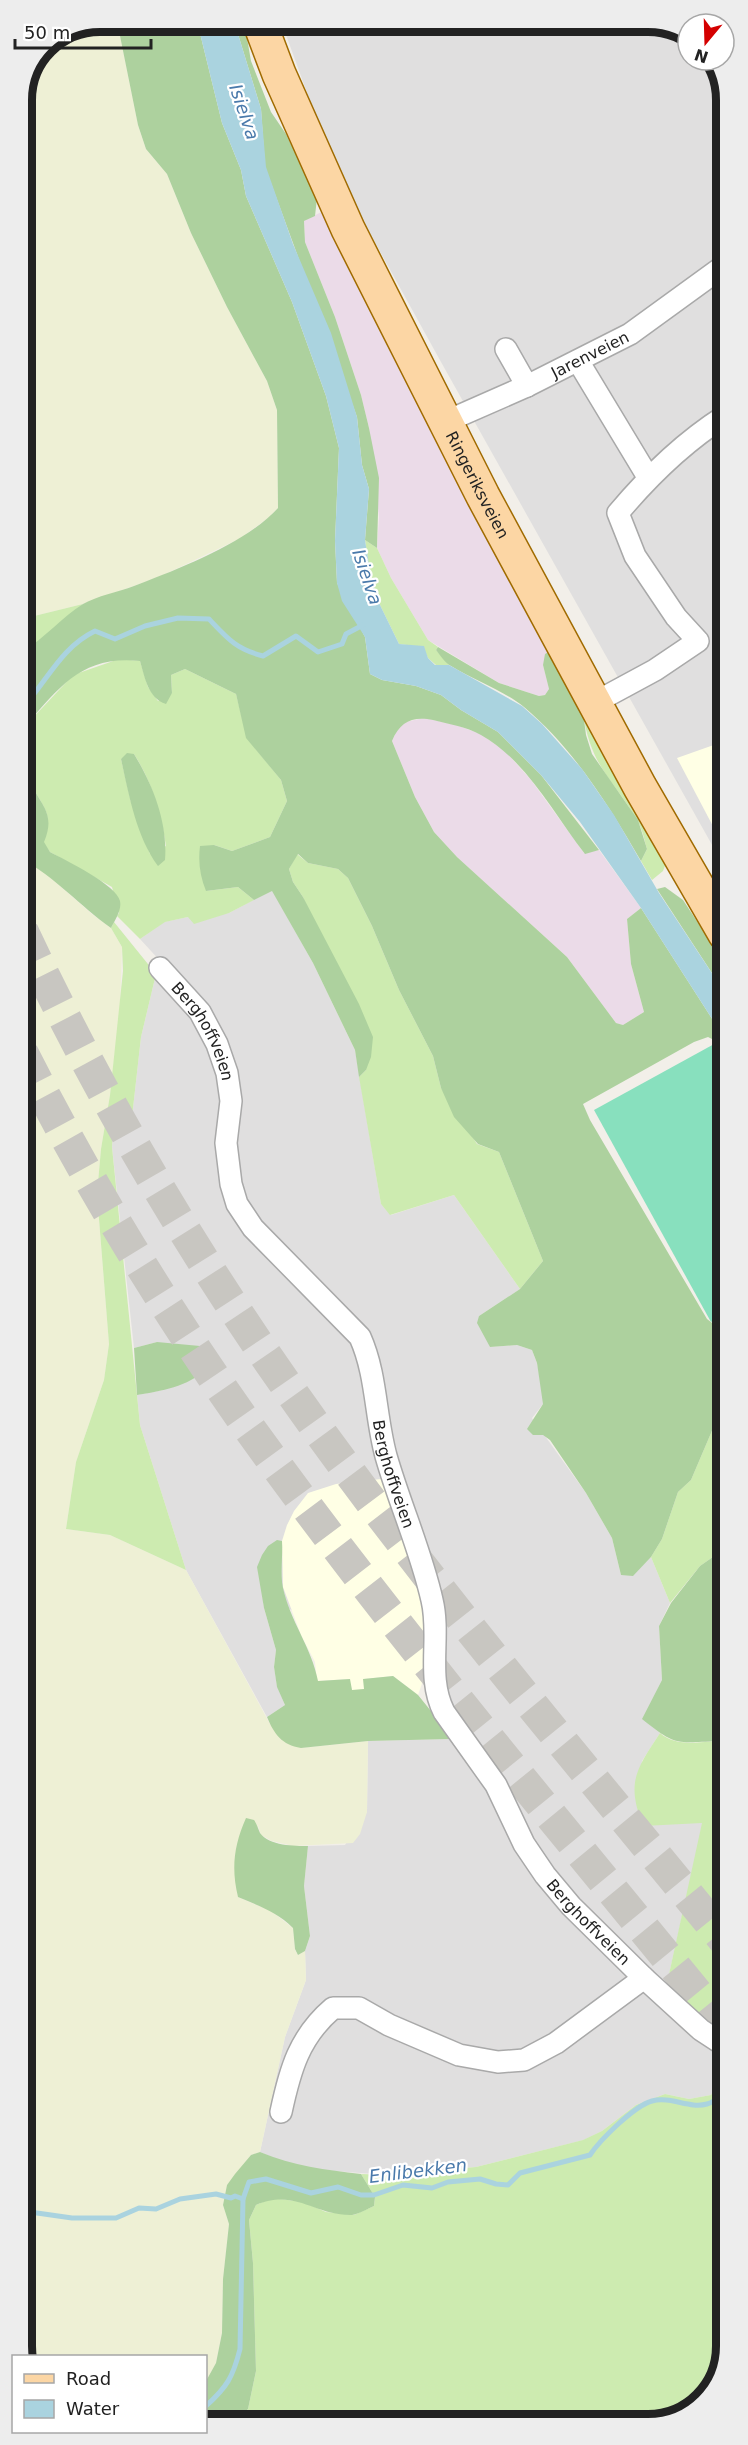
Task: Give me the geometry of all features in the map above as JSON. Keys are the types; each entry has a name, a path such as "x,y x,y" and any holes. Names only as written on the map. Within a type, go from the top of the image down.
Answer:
{"main road":[{"name":"Ringeriksveien","path":"263,32 283,84 344,220 445,423 548,621 716,918"}],"street":[{"name":"Jarenveien","path":"445,423 527,386 630,334 716,272"},
{"path":"506,349 527,386"},
{"path":"578,361 648,477"},
{"path":"594,703 655,670 698,641 676,617 634,556 618,513 648,477 716,422"},
{"name":"Berghoffveien","path":"160,968 200,1012 217,1044 227,1073 231,1101 226,1143 231,1184 237,1204 253,1228 360,1336 369,1357 386,1454 433,1601 435,1685 444,1712 496,1785 524,1844 545,1875 571,1906 644,1978 702,2030 716,2040"},
{"name":"Berghoffveien","path":"281,2112 297,2052 319,2020 333,2008 359,2008 388,2025 459,2055 498,2062 524,2060 556,2043 644,1978"}],"shaded area":[{"path":"119,32 138,125 146,149 167,174 191,233 267,381 277,410 278,508 239,539 159,577 83,604 32,617 32,100 33,87 43,62 62,43 87,33"},
{"path":"285,32 652,32 676,38 676,72 710,72 716,91 716,852 335,170"},
{"path":"327,209 552,650 543,665 549,689 545,695 539,696 499,683 428,640 391,578 377,548 379,517 369,428 361,395 335,317 305,242 304,221"},
{"path":"424,718 456,725 481,734 506,752 531,780 584,853 599,850 641,908 627,919 631,964 644,1012 623,1025 616,1023 567,957 457,857 434,832 415,797 392,741 405,722"},
{"path":"716,744 716,832 677,758"},
{"path":"32,864 42,870 111,928 122,947 120,1008 97,1194 109,1344 104,1380 76,1462 66,1529 110,1535 186,1570 270,1724 301,1748 368,1741 367,1812 360,1834 353,1843 293,1846 272,1841 261,1835 258,1826 237,1890 238,1897 271,1911 293,1928 295,1950 298,1955 305,1951 306,1980 285,2037 260,2152 251,2155 227,2185 223,2205 229,2224 223,2279 222,2333 216,2363 207,2379 207,2355 32,2354"},
{"path":"272,890 313,963 355,1050 381,1204 391,1215 454,1195 520,1289 479,1316 490,1347 517,1345 532,1350 537,1363 543,1404 532,1418 586,1493 612,1538 621,1575 633,1575 651,1557 670,1603 659,1626 662,1680 643,1719 660,1733 642,1761 637,1804 639,1816 703,1823 666,1988 625,1950 548,1865 449,1698 443,1647 389,1431 381,1364 371,1337 254,1216 241,1191 235,1134 238,1089 185,988 140,939 164,922 229,913"},
{"path":"156,974 202,1028 218,1068 222,1096 228,1207 353,1345 364,1373 381,1479 404,1535 418,1695 393,1676 262,1591 264,1608 276,1650 274,1667 277,1686 285,1705 267,1717 186,1570 140,1425 137,1395 163,1390 157,1342 134,1348 112,1147 114,1117 132,1117 141,1037"},
{"path":"381,1479 404,1535 419,1583 425,1616 427,1669 418,1695 393,1676 364,1679 365,1689 358,1690 352,1690 349,1679 317,1681 315,1662 301,1635 283,1587 282,1541 294,1511 308,1493 336,1484"},
{"path":"450,1739 469,1758 507,1827 521,1858 550,1899 674,2020 716,2052 716,2087 711,2095 689,2099 665,2094 636,2105 602,2131 584,2140 476,2167 386,2175 321,2170 285,2163 260,2152 285,2037 306,1980 305,1951 310,1936 304,1886 308,1846 345,1845 367,1812 368,1741"}],"green space":[{"path":"119,32 200,32 222,123 241,170 246,196 292,302 326,396 339,448 335,541 337,583 365,637 370,674 382,680 416,686 441,695 498,732 541,775 599,850 585,854 526,773 497,746 476,732 433,720 419,719 403,725 392,741 415,797 434,832 457,857 567,957 616,1023 623,1025 644,1012 631,964 627,919 641,908 716,1025 716,1041 708,1037 694,1042 583,1104 590,1120 707,1319 716,1326 716,1421 691,1480 678,1492 662,1539 651,1557 633,1576 621,1575 612,1538 586,1493 550,1440 543,1435 533,1435 527,1429 543,1404 537,1363 532,1350 517,1345 490,1347 477,1323 479,1316 520,1289 543,1261 499,1152 478,1144 454,1117 441,1088 433,1056 399,990 372,926 348,878 338,869 308,863 298,854 289,869 293,882 359,1004 373,1037 371,1057 366,1070 359,1077 355,1050 313,963 272,891 254,900 238,887 206,891 200,869 200,846 214,845 232,851 270,837 287,801 281,780 246,738 236,694 185,669 171,675 172,693 166,704 151,692 140,661 120,660 89,668 75,676 63,685 32,718 32,644 83,604 211,554 249,532 278,508 277,410 267,381 191,233 167,174 146,149 138,125"},
{"path":"237,32 246,32 251,61 271,112 286,134 317,198 315,216 304,221 305,242 335,317 361,395 369,428 379,478 377,548 365,540 369,489 362,465 357,417 265,167 261,109"},
{"path":"365,540 377,548 391,578 428,640 438,647 436,650 449,665 436,665 428,658 423,647 399,644 380,605 371,578"},
{"path":"83,604 32,646 32,617"},
{"path":"438,647 499,683 539,696 545,695 549,689 543,665 545,654 552,650 583,712 586,735 592,754 638,820 647,849 641,861 589,779 542,723 516,701 449,665 436,650"},
{"path":"119,659 140,661 148,687 158,701 172,693 171,675 185,669 236,694 247,738 281,780 287,801 270,837 232,851 214,845 206,891 238,887 254,900 229,913 194,924 188,917 165,922 140,939 117,916 119,913 112,887 50,852 43,842 48,822 44,807 32,785 32,719 73,675","holes":["134,754 155,798 166,846 150,854 131,802 121,759"]},
{"path":"583,712 666,863 663,871 652,880 641,861 647,849 640,825 596,758 586,730"},
{"path":"127,753 134,754 141,766 162,818 165,860 158,866 144,842 134,815 121,759"},
{"path":"32,785 47,814 48,831 44,842 50,852 90,874 117,895 120,908 111,928 45,874 32,865"},
{"path":"297,854 308,863 338,869 348,878 372,926 399,990 433,1056 441,1088 477,1144 499,1152 543,1261 520,1289 454,1195 390,1215 381,1204 359,1077 366,1070 303,897 293,882 289,869"},
{"path":"665,887 683,900 716,950 716,979 657,889"},
{"path":"114,922 156,974 141,1037 132,1117 114,1117 112,1147 140,1425 186,1570 110,1535 66,1529 76,1462 104,1380 109,1344 97,1194 123,971 122,947 111,928"},
{"path":"716,1043 716,1319 711,1322 594,1110"},
{"path":"157,1342 200,1346 206,1369 183,1384 137,1395 134,1348"},
{"path":"716,1421 716,1555 700,1566 670,1603 651,1557 662,1539 678,1492 691,1480"},
{"path":"277,1540 282,1541 282,1577 286,1600 311,1657 318,1681 350,1679 352,1690 364,1689 363,1679 393,1676 418,1695 450,1739 368,1741 301,1748 294,1747 280,1738 267,1717 285,1705 277,1687 274,1667 276,1650 264,1608 257,1567 268,1546"},
{"path":"716,1555 716,1741 684,1742 662,1734 642,1719 662,1680 659,1626 671,1603 700,1566"},
{"path":"660,1733 680,1742 716,1741 716,2030 666,1988 702,1823 643,1826 635,1798 635,1787 636,1777"},
{"path":"246,1818 254,1820 260,1833 269,1841 308,1846 304,1886 310,1936 305,1951 298,1955 295,1949 293,1928 287,1922 238,1897 234,1866 239,1838"},
{"path":"716,2087 716,2354 713,2367 702,2387 686,2402 666,2411 648,2414 243,2413 248,2409 256,2371 253,2263 249,2220 256,2205 272,2198 303,2202 326,2212 354,2215 374,2206 375,2197 361,2174 387,2175 476,2167 583,2140 602,2131 636,2105 665,2094 689,2099 711,2095"},
{"path":"260,2152 297,2164 361,2174 375,2197 374,2206 352,2215 339,2214 294,2201 270,2201 256,2205 249,2220 253,2263 256,2371 248,2409 243,2413 207,2413 207,2379 216,2363 222,2333 223,2279 229,2224 223,2205 227,2185 251,2155"}],"water":[{"name":"Isielva","path":"200,32 237,32 261,109 266,167 293,244 331,333 357,417 362,465 369,489 365,540 371,578 380,605 399,644 424,646 428,658 435,665 449,665 522,706 542,724 582,769 614,815 659,893 716,979 716,1025 641,908 580,822 541,775 498,732 441,695 416,686 382,680 370,674 365,637 342,601 337,583 335,541 339,448 326,396 292,302 246,196 241,170 222,123"}],"waterway":[{"path":"32,697 63,656 83,638 95,631 115,639 145,626 178,618 209,619 233,642 263,656 296,636 318,652 342,644 346,634 363,625"},
{"name":"Enlibekken","path":"207,2405 228,2381 240,2349 243,2199 249,2182 266,2179 311,2193 338,2187 361,2195 374,2195 403,2185 432,2188 448,2182 480,2179 508,2185 520,2173 590,2155 618,2124 636,2109 652,2101 666,2100 700,2105 716,2099"},
{"path":"32,2212 72,2218 116,2218 139,2208 156,2209 180,2199 216,2194 243,2199"}],"tunnel":[{"path":"32,951 76,1041 135,1148 199,1254 266,1356 375,1507 432,1581 716,1930"},
{"path":"32,1072 108,1211 171,1313 238,1413 327,1534 439,1678 716,2018"}]}
